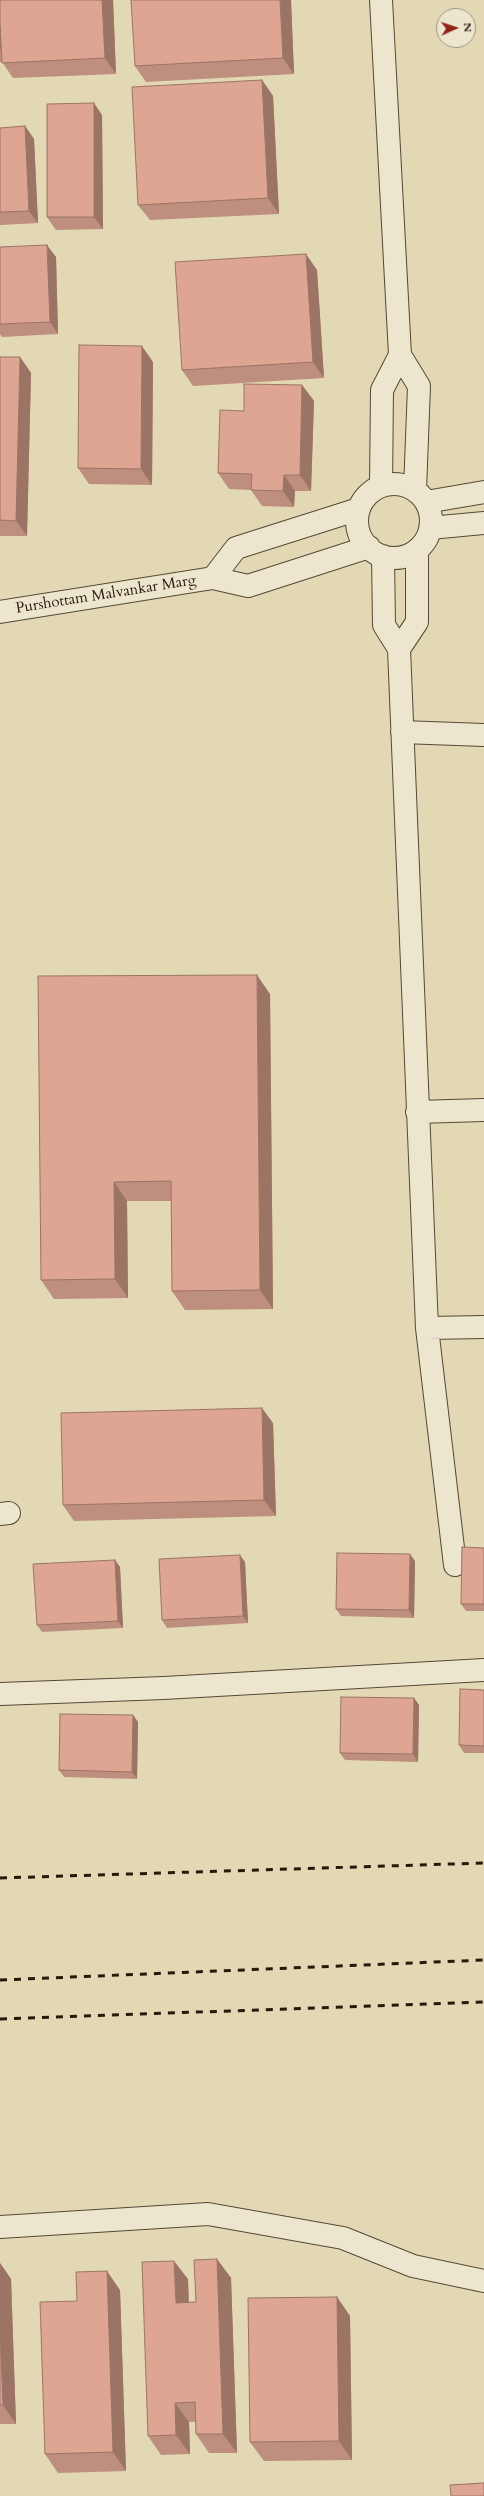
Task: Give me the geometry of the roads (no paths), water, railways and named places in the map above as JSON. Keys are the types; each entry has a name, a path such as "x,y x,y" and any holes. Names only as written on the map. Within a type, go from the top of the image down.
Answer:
{"street":[{"path":"359,509 236,548 213,578 248,586 376,552 401,557 417,550 423,544 430,528 431,519 420,496 419,386 400,354 381,0"},
{"path":"381,486 382,390 400,354"},
{"path":"455,1565 427,1328 399,648 384,625 376,552 358,530 359,509 364,500 381,486 393,484 420,496 484,492"},
{"path":"430,528 484,523"},
{"path":"399,648 417,622 417,550"},
{"name":"Purshottam Malvankar Marg","path":"0,612 213,578"},
{"path":"402,732 484,735"},
{"path":"417,1112 484,1110"},
{"path":"427,1328 484,1327"},
{"path":"0,1694 164,1688 484,1670"},
{"path":"0,2227 208,2214 343,2238 413,2266 484,2282"}],"railway":[{"path":"0,1878 484,1863"},
{"path":"0,1980 484,1960"},
{"path":"0,2019 484,2002"}]}
